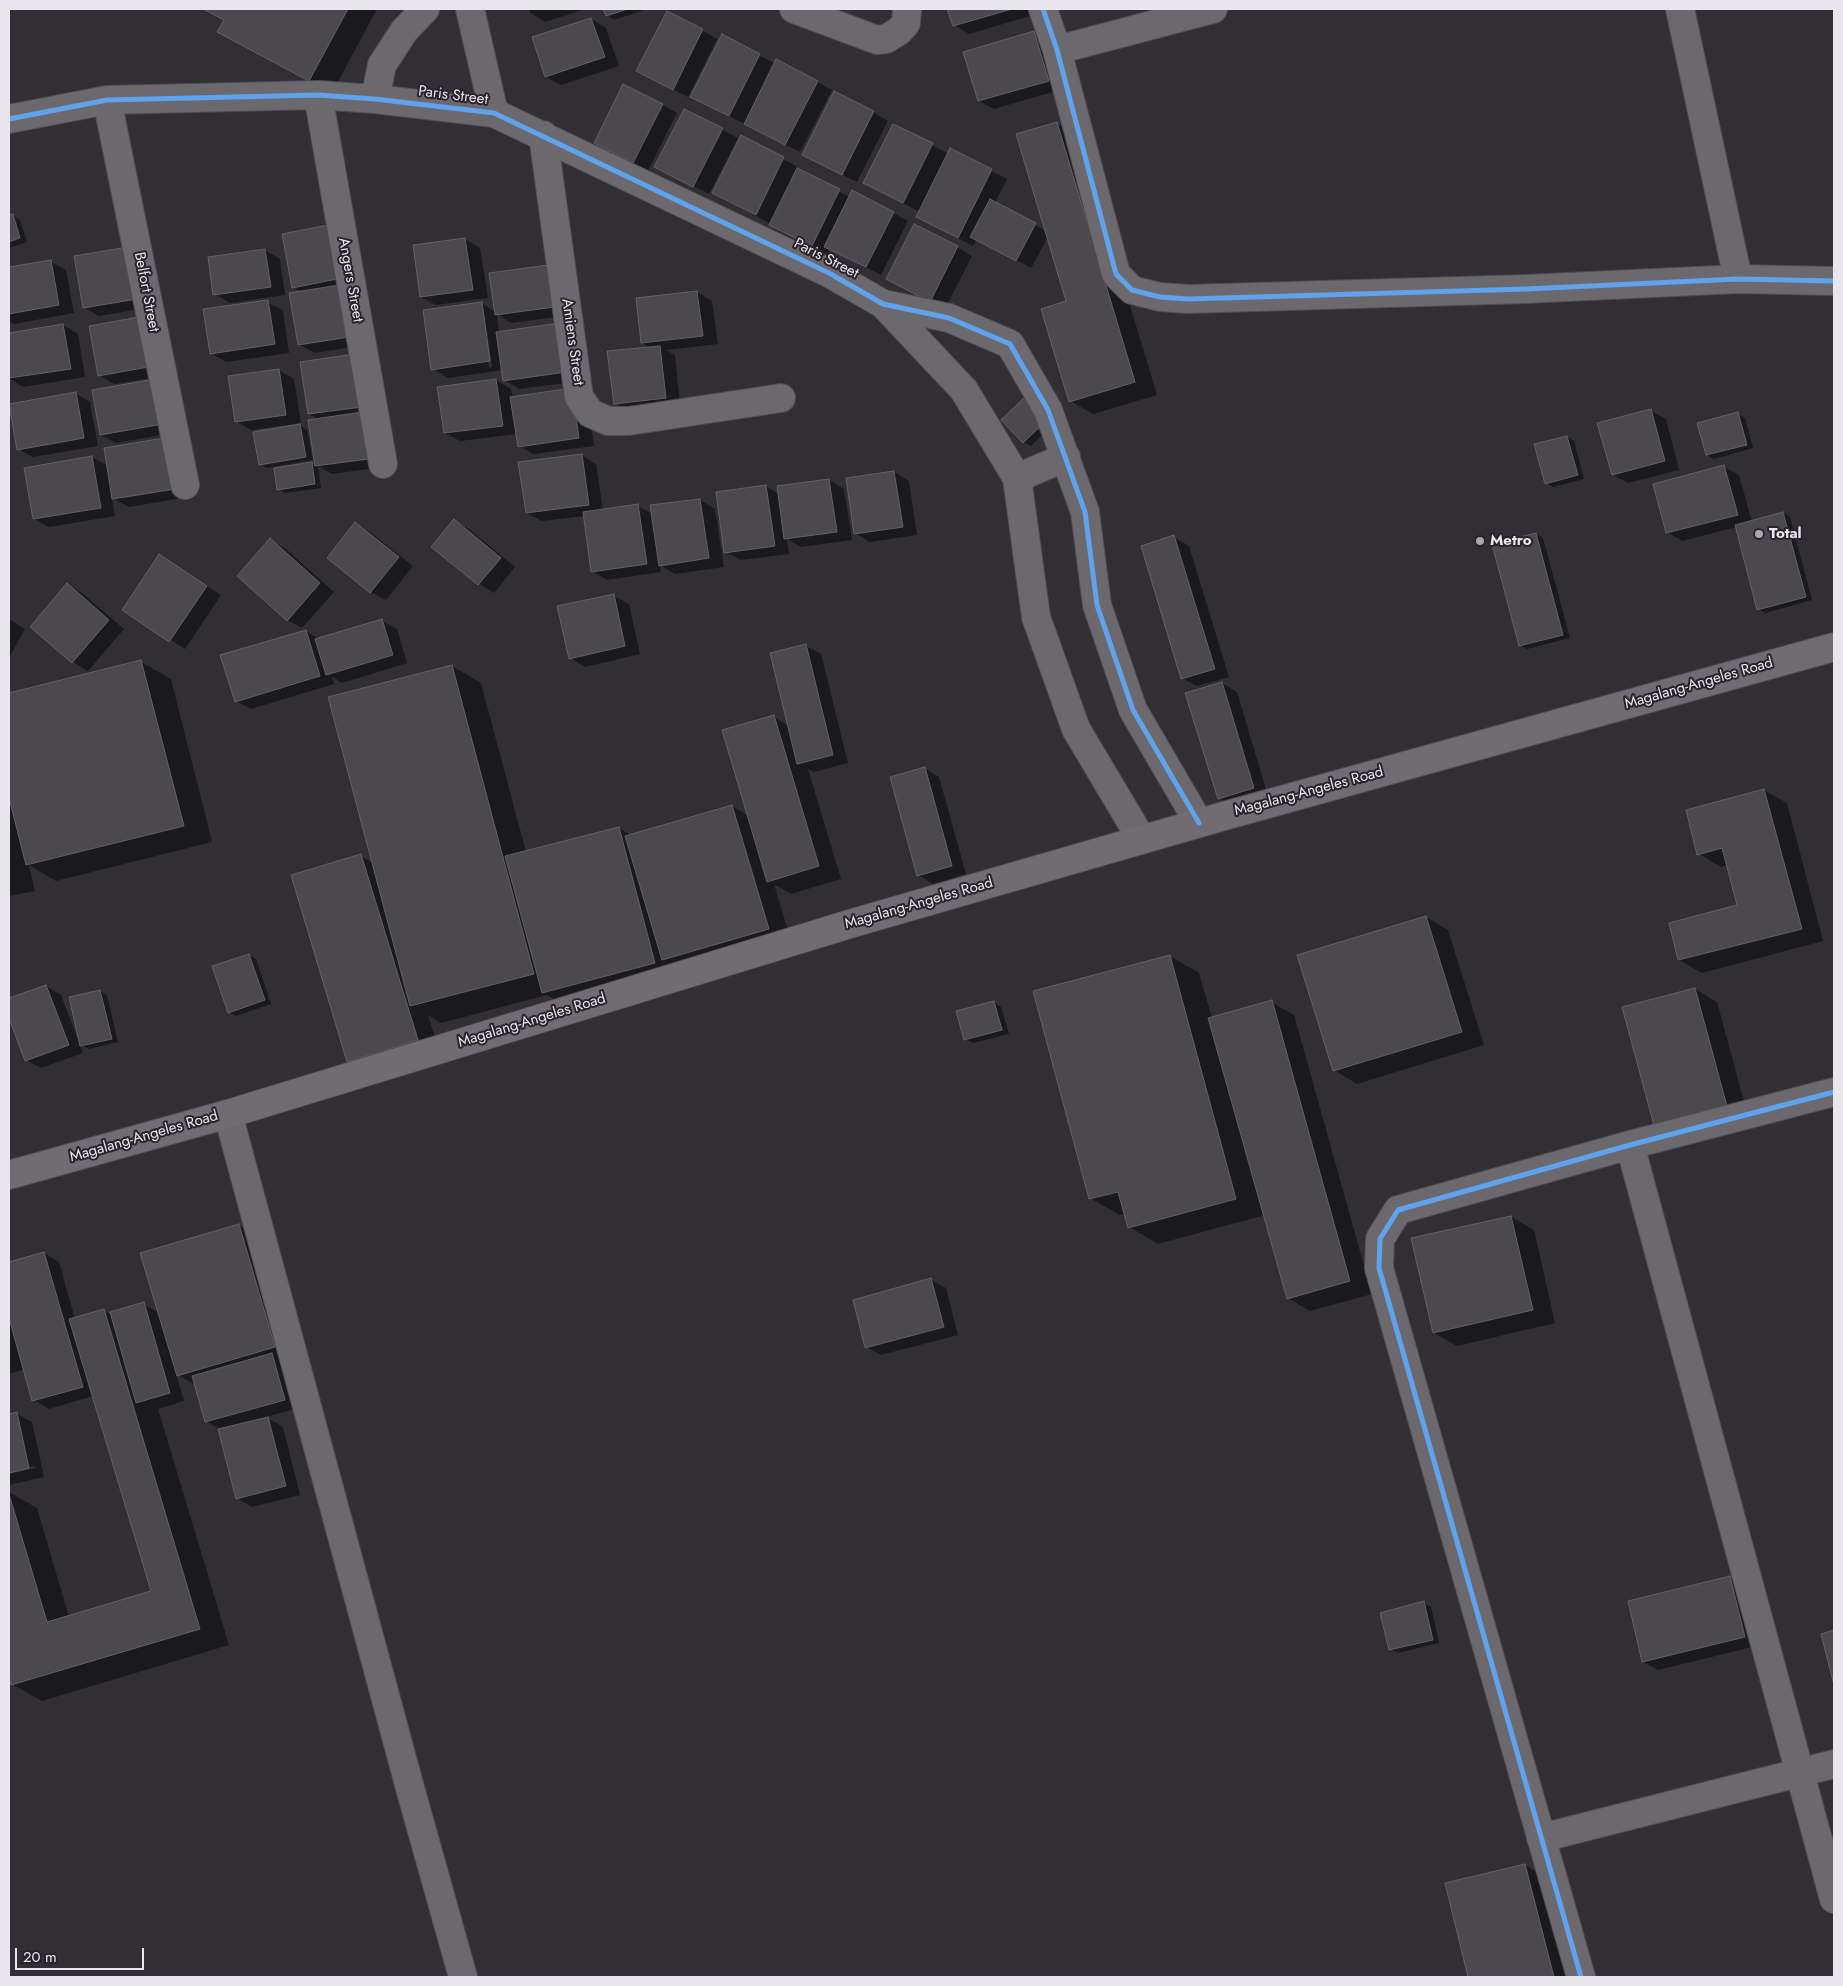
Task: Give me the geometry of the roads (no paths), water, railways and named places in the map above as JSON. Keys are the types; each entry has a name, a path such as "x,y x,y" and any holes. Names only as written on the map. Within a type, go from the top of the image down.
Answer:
{"main road":[{"name":"Magalang-Angeles Road","path":"9,1175 228,1114 853,923 1199,823 1834,647"}],"street":[{"path":"375,99 382,65 404,31 425,9"},
{"path":"470,9 494,114"},
{"path":"794,9 877,40 886,39 899,32 906,23 907,9"},
{"path":"1043,9 1057,50 1116,274 1132,290 1160,297 1188,298 1526,289 1738,279 1834,281"},
{"path":"1057,50 1213,9"},
{"path":"1680,9 1738,279"},
{"name":"Paris Street","path":"9,119 107,100 318,95 375,99 494,114 543,135 828,273 883,304"},
{"name":"Angers Street","path":"318,95 383,464"},
{"name":"Belfort Street","path":"107,100 185,485"},
{"name":"Amiens Street","path":"543,135 580,397 590,413 608,421 629,421 782,398"},
{"path":"883,304 949,318 1010,344 1048,410 1085,512 1097,605 1133,710 1199,823"},
{"path":"883,304 964,390 1017,478 1036,617 1076,729 1142,840"},
{"path":"1017,478 1066,456"},
{"path":"1581,1977 1379,1268 1380,1239 1398,1210 1630,1145 1834,1092"},
{"path":"228,1114 407,1778 463,1977"},
{"path":"1630,1145 1834,1899"},
{"path":"1541,1838 1834,1764"}],"place":[{"name":"Total","path":"1759,534"},
{"name":"Metro","path":"1480,541"}]}
